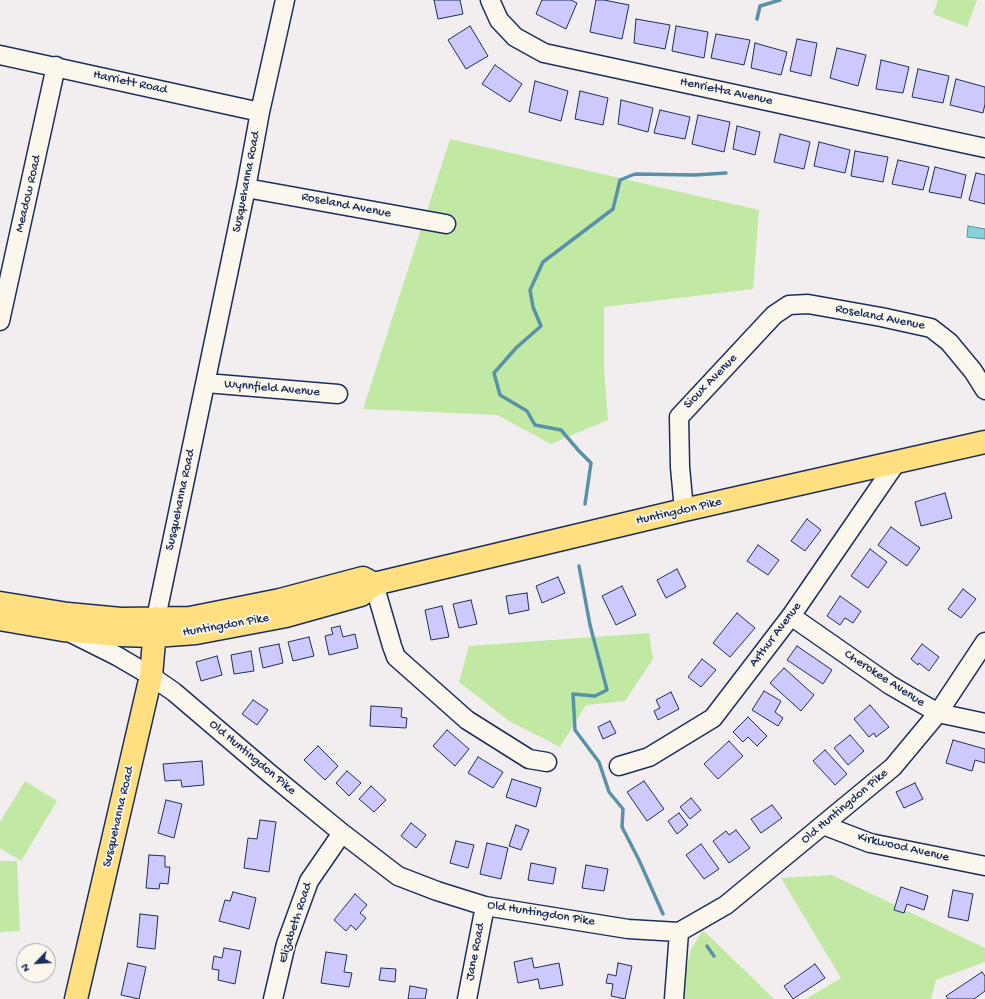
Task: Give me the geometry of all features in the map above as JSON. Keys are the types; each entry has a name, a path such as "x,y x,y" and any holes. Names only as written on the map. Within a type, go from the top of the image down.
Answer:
{"main road":[{"name":"Huntingdon Pike","path":"0,620 63,630 120,635 190,618 280,600 363,578 374,584 684,510 985,442"},
{"name":"Huntingdon Pike","path":"0,603 68,614 121,619 156,627"},
{"name":"Susquehanna Road","path":"76,999 150,676 156,627"}],"street":[{"name":"Susquehanna Road","path":"156,627 246,188 260,112 286,0"},
{"name":"Henrietta Avenue","path":"490,0 500,20 515,37 544,53 985,148"},
{"name":"Harriett Road","path":"0,55 56,66 260,112"},
{"name":"Meadow Road","path":"0,321 56,66"},
{"name":"Roseland Avenue","path":"246,188 446,224"},
{"name":"Roseland Avenue","path":"774,315 789,305 808,304 881,317 931,328 949,342 973,370 985,390"},
{"name":"Sioux Avenue","path":"684,510 680,467 679,417 774,315"},
{"name":"Wynnfield Avenue","path":"206,383 338,394"},
{"name":"Arthur Avenue","path":"619,766 650,757 713,718 791,616 896,462"},
{"path":"374,584 396,657 467,720 529,759 547,762"},
{"name":"Cherokee Avenue","path":"791,616 890,685 938,713 985,723"},
{"name":"Old Huntingdon Pike","path":"63,630 117,656 174,692 269,774 398,876 437,891 485,906 628,928 679,932 726,905 893,767 938,713 985,642"},
{"name":"Kirkwood Avenue","path":"823,825 870,843 985,866"},
{"name":"Elizabeth Road","path":"273,999 286,944 309,881 342,833"},
{"name":"Jane Road","path":"467,999 485,906"},
{"path":"674,999 679,932"}],"green space":[{"path":"938,0 977,0 967,27 933,14"},
{"path":"450,139 759,210 753,289 604,307 604,369 608,420 551,444 497,415 363,409"},
{"path":"649,633 653,659 625,701 586,705 560,747 509,721 459,682 469,646"},
{"path":"25,781 57,801 21,861 0,848 0,822"},
{"path":"0,861 17,861 20,931 0,932"},
{"path":"832,875 985,948 985,962 936,980 931,999 806,999 841,978 781,878"},
{"path":"703,930 774,999 679,999 691,949"}],"water":[{"path":"968,226 985,229 985,239 967,237"}],"building":[{"path":"434,0 460,0 463,14 438,19"},
{"path":"542,0 571,0 577,3 566,29 536,14"},
{"path":"596,0 629,5 622,39 590,32"},
{"path":"636,19 670,25 665,49 634,43"},
{"path":"470,26 488,56 466,69 448,40"},
{"path":"676,26 708,32 704,58 672,51"},
{"path":"716,34 750,40 744,65 711,58"},
{"path":"797,39 817,43 811,76 790,71"},
{"path":"755,43 787,52 781,75 751,68"},
{"path":"837,48 866,55 858,86 830,78"},
{"path":"881,60 909,67 903,93 876,89"},
{"path":"495,65 522,84 510,102 482,84"},
{"path":"918,69 949,76 943,103 912,97"},
{"path":"956,79 985,87 985,104 983,113 950,105"},
{"path":"535,81 568,91 561,121 529,112"},
{"path":"580,91 608,98 603,125 575,119"},
{"path":"621,100 653,108 648,132 618,124"},
{"path":"660,110 690,117 685,139 654,133"},
{"path":"698,115 730,122 724,152 692,144"},
{"path":"737,126 760,132 755,155 733,149"},
{"path":"780,134 810,142 804,169 774,162"},
{"path":"819,142 850,150 845,173 814,166"},
{"path":"855,151 888,157 883,182 851,176"},
{"path":"898,160 929,167 923,190 892,184"},
{"path":"935,167 966,175 961,198 929,192"},
{"path":"976,173 985,175 985,204 969,200"},
{"path":"945,493 952,518 921,526 915,502"},
{"path":"807,519 821,530 805,551 791,541"},
{"path":"891,527 920,548 907,566 878,545"},
{"path":"758,545 779,560 768,575 747,561"},
{"path":"870,549 887,562 868,588 851,576"},
{"path":"677,569 686,587 666,598 657,580"},
{"path":"558,577 565,593 542,603 536,586"},
{"path":"622,586 636,615 616,625 602,596"},
{"path":"963,589 976,599 961,618 948,609"},
{"path":"527,593 529,610 509,614 506,596"},
{"path":"840,596 861,611 853,623 845,618 840,625 827,616"},
{"path":"471,600 477,624 459,628 453,604"},
{"path":"442,606 449,637 431,640 425,610"},
{"path":"737,613 755,628 730,657 713,643"},
{"path":"340,626 343,637 355,634 358,648 329,655 325,636 333,634 331,628"},
{"path":"309,637 314,656 293,661 288,642"},
{"path":"279,644 283,663 263,668 259,648"},
{"path":"922,644 939,657 929,671 911,659"},
{"path":"797,646 832,670 823,684 787,660"},
{"path":"251,651 254,671 234,674 231,655"},
{"path":"217,656 222,675 201,681 196,662"},
{"path":"702,659 716,670 701,687 688,677"},
{"path":"784,668 814,695 801,711 770,683"},
{"path":"764,691 781,701 775,712 783,718 778,726 752,710"},
{"path":"671,692 679,709 658,720 654,711 660,708 656,700"},
{"path":"253,700 268,710 257,725 242,714"},
{"path":"870,705 889,727 876,737 874,733 869,737 854,719"},
{"path":"371,706 402,708 401,717 407,718 406,728 370,726"},
{"path":"748,717 767,736 757,746 748,737 743,742 733,732"},
{"path":"610,721 616,733 603,739 598,727"},
{"path":"447,730 469,749 455,766 433,746"},
{"path":"850,735 864,751 848,765 834,748"},
{"path":"953,740 985,749 985,763 975,760 972,771 946,763"},
{"path":"729,741 743,756 718,779 704,764"},
{"path":"318,746 338,766 325,780 304,760"},
{"path":"825,750 847,774 835,785 813,761"},
{"path":"478,757 503,772 493,788 468,773"},
{"path":"202,761 204,785 182,787 181,780 165,781 163,764"},
{"path":"347,771 361,783 349,796 336,783"},
{"path":"512,779 541,788 536,807 506,797"},
{"path":"644,781 664,809 647,821 627,792"},
{"path":"915,783 923,799 904,808 896,792"},
{"path":"371,786 386,800 374,812 359,799"},
{"path":"691,798 701,810 690,819 680,807"},
{"path":"166,800 182,804 174,838 158,833"},
{"path":"772,805 782,818 761,833 751,819"},
{"path":"679,813 688,825 677,834 668,821"},
{"path":"260,820 276,822 269,872 244,868 248,838 257,839"},
{"path":"411,823 426,835 416,848 401,836"},
{"path":"516,825 529,830 521,850 509,846"},
{"path":"736,830 750,848 729,863 713,841 726,831 729,835"},
{"path":"456,841 474,845 468,868 450,863"},
{"path":"487,843 508,848 501,879 480,874"},
{"path":"701,844 719,869 704,879 686,855"},
{"path":"149,855 165,856 165,867 170,867 168,884 160,883 159,889 146,888"},
{"path":"531,863 556,868 553,884 528,880"},
{"path":"586,865 608,869 604,891 582,888"},
{"path":"901,887 928,896 924,910 907,904 904,913 894,910"},
{"path":"953,890 973,894 968,921 948,917"},
{"path":"233,892 256,898 249,929 219,921 225,900 230,901"},
{"path":"355,894 367,905 360,913 366,918 356,930 351,925 346,931 334,920"},
{"path":"140,914 158,916 155,949 137,947"},
{"path":"224,948 241,951 235,984 218,980 219,970 212,969 214,956 222,958"},
{"path":"326,952 347,955 344,972 352,973 349,987 321,983"},
{"path":"532,958 534,968 559,963 563,985 540,989 538,979 518,983 514,962"},
{"path":"128,963 146,967 139,999 121,995"},
{"path":"618,963 632,966 625,999 611,996 613,984 606,983 608,974 616,976"},
{"path":"815,964 825,978 793,999 784,986"},
{"path":"381,968 396,969 395,982 379,980"},
{"path":"982,972 985,976 985,991 974,999 948,999 946,996"},
{"path":"410,986 427,989 425,999 408,999"}],"waterway":[{"path":"757,19 760,6 780,0"},
{"path":"585,504 591,463 561,430 535,425 527,411 500,395 494,373 516,348 541,326 533,307 530,290 543,262 613,209 620,180 635,174 695,175 726,173"},
{"path":"579,566 590,625 607,690 595,696 573,694 575,730 599,762 609,792 623,809 622,827 639,860 663,914"},
{"path":"707,946 714,956"}]}
